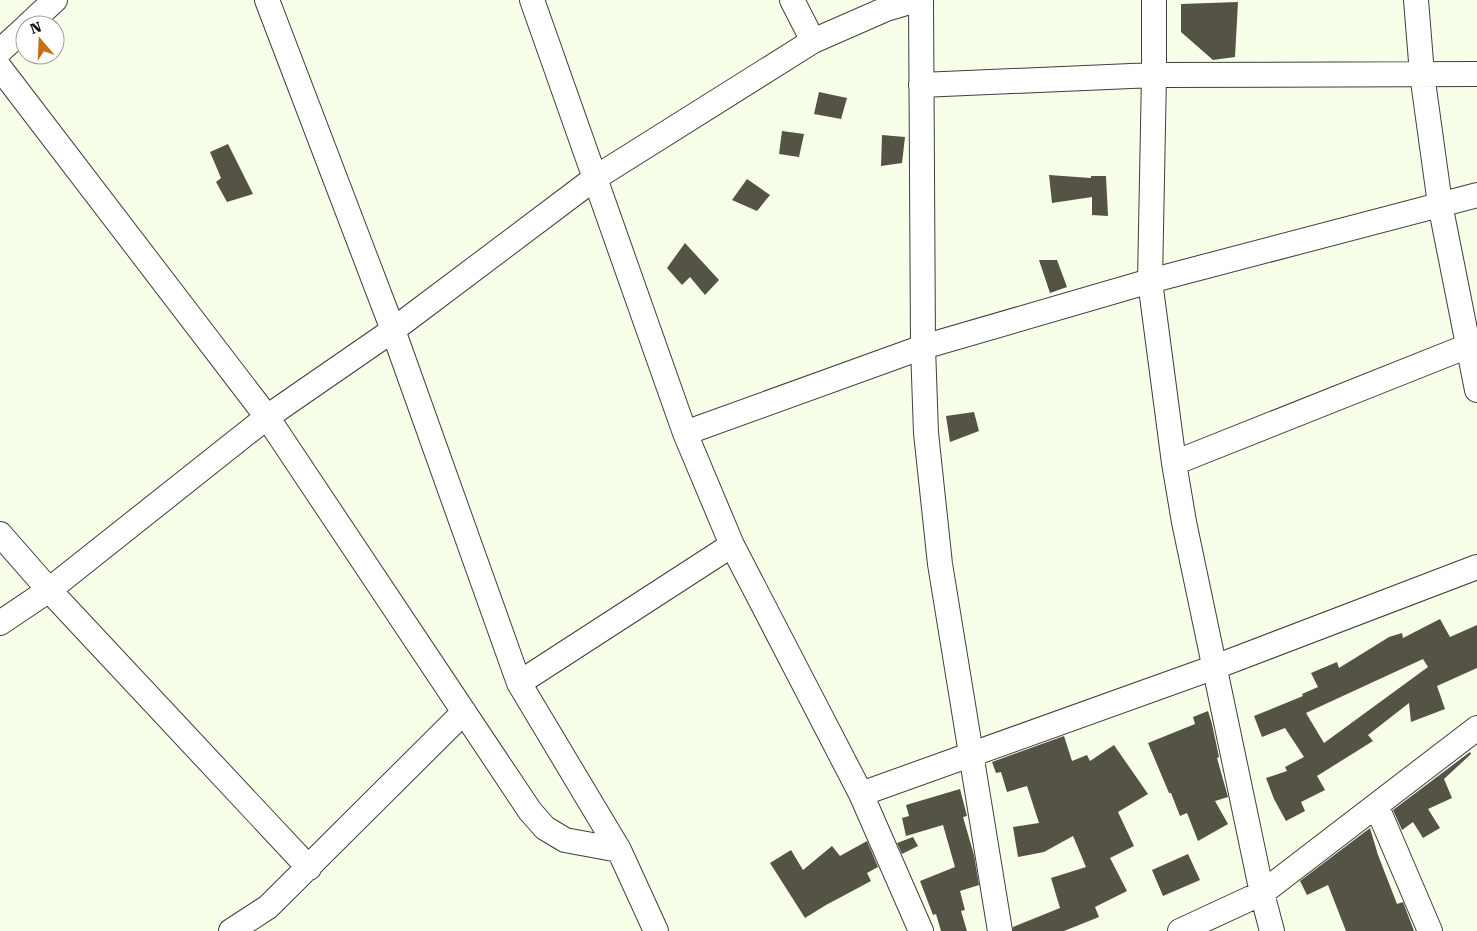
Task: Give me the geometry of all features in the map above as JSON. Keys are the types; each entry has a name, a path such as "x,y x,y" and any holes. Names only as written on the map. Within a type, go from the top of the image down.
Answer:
{"street":[{"path":"39,15 55,0"},
{"path":"267,0 393,330 519,683 619,850 656,931"},
{"path":"532,0 685,433 732,545 861,794 921,931"},
{"path":"792,0 813,42"},
{"path":"0,623 49,590 267,417 393,330 595,178 813,42 886,9 916,0"},
{"path":"921,0 923,347 926,434 940,564 1000,931"},
{"path":"1154,0 1150,281 1174,463 1193,572 1215,667 1262,893 1272,931"},
{"path":"1416,0 1422,74 1440,204 1477,390"},
{"path":"0,51 15,37"},
{"path":"0,68 8,94 267,417 530,811 545,828 564,840 619,850"},
{"path":"920,85 1154,75 1477,74"},
{"path":"685,433 923,347 1150,281 1477,195"},
{"path":"1174,463 1468,346"},
{"path":"0,534 49,590 309,868"},
{"path":"519,683 732,545"},
{"path":"861,794 1215,667 1477,567"},
{"path":"231,931 268,907 464,712"},
{"path":"1180,931 1262,893 1377,807 1477,728"},
{"path":"1377,807 1430,931"}],"building":[{"path":"1238,2 1235,57 1213,60 1181,32 1181,4"},
{"path":"819,92 847,98 841,119 814,114"},
{"path":"782,131 804,134 799,157 779,154"},
{"path":"882,135 905,137 902,163 881,166"},
{"path":"228,144 253,194 227,202 216,182 221,178 210,152"},
{"path":"1049,175 1091,178 1091,176 1106,176 1108,216 1092,215 1092,197 1052,203"},
{"path":"747,179 770,195 757,211 732,200"},
{"path":"685,243 719,280 705,295 690,277 682,285 667,268"},
{"path":"1039,260 1057,260 1067,287 1050,293"},
{"path":"974,412 979,431 950,442 946,416"},
{"path":"1440,619 1450,637 1477,625 1477,668 1437,686 1445,709 1411,722 1409,703 1368,735 1373,741 1317,776 1325,790 1301,802 1305,811 1286,821 1274,799 1266,778 1287,771 1285,767 1304,757 1285,728 1262,737 1254,716 1303,696 1302,694 1318,687 1311,673 1337,662 1339,668 1389,637 1402,633 1403,638","holes":["1423,659 1428,667 1324,743 1306,713"]},
{"path":"1208,711 1219,757 1217,758 1228,797 1215,801 1228,824 1198,841 1187,813 1180,816 1148,743 1195,724 1193,717"},
{"path":"1064,736 1072,761 1087,755 1090,761 1114,745 1148,794 1118,812 1134,846 1110,858 1127,891 1095,907 1099,917 1064,931 1013,931 1013,927 1060,908 1051,878 1086,867 1073,836 1044,852 1018,857 1013,827 1039,823 1027,786 1007,792 1001,772 996,773 992,762"},
{"path":"1470,752 1471,754 1444,779 1452,798 1428,809 1440,828 1423,838 1413,822 1402,830 1393,810"},
{"path":"960,789 967,816 963,817 974,855 979,885 960,891 965,910 961,911 967,931 941,931 936,914 933,915 920,881 955,867 943,825 906,836 902,818 909,816 906,805"},
{"path":"1370,828 1378,855 1397,904 1403,902 1414,931 1346,931 1328,885 1307,895 1300,881"},
{"path":"913,837 918,846 902,854 897,843"},
{"path":"867,841 878,867 867,873 871,881 805,918 770,863 791,850 803,870 832,846 840,856"},
{"path":"1188,854 1200,880 1163,896 1152,870"}]}
